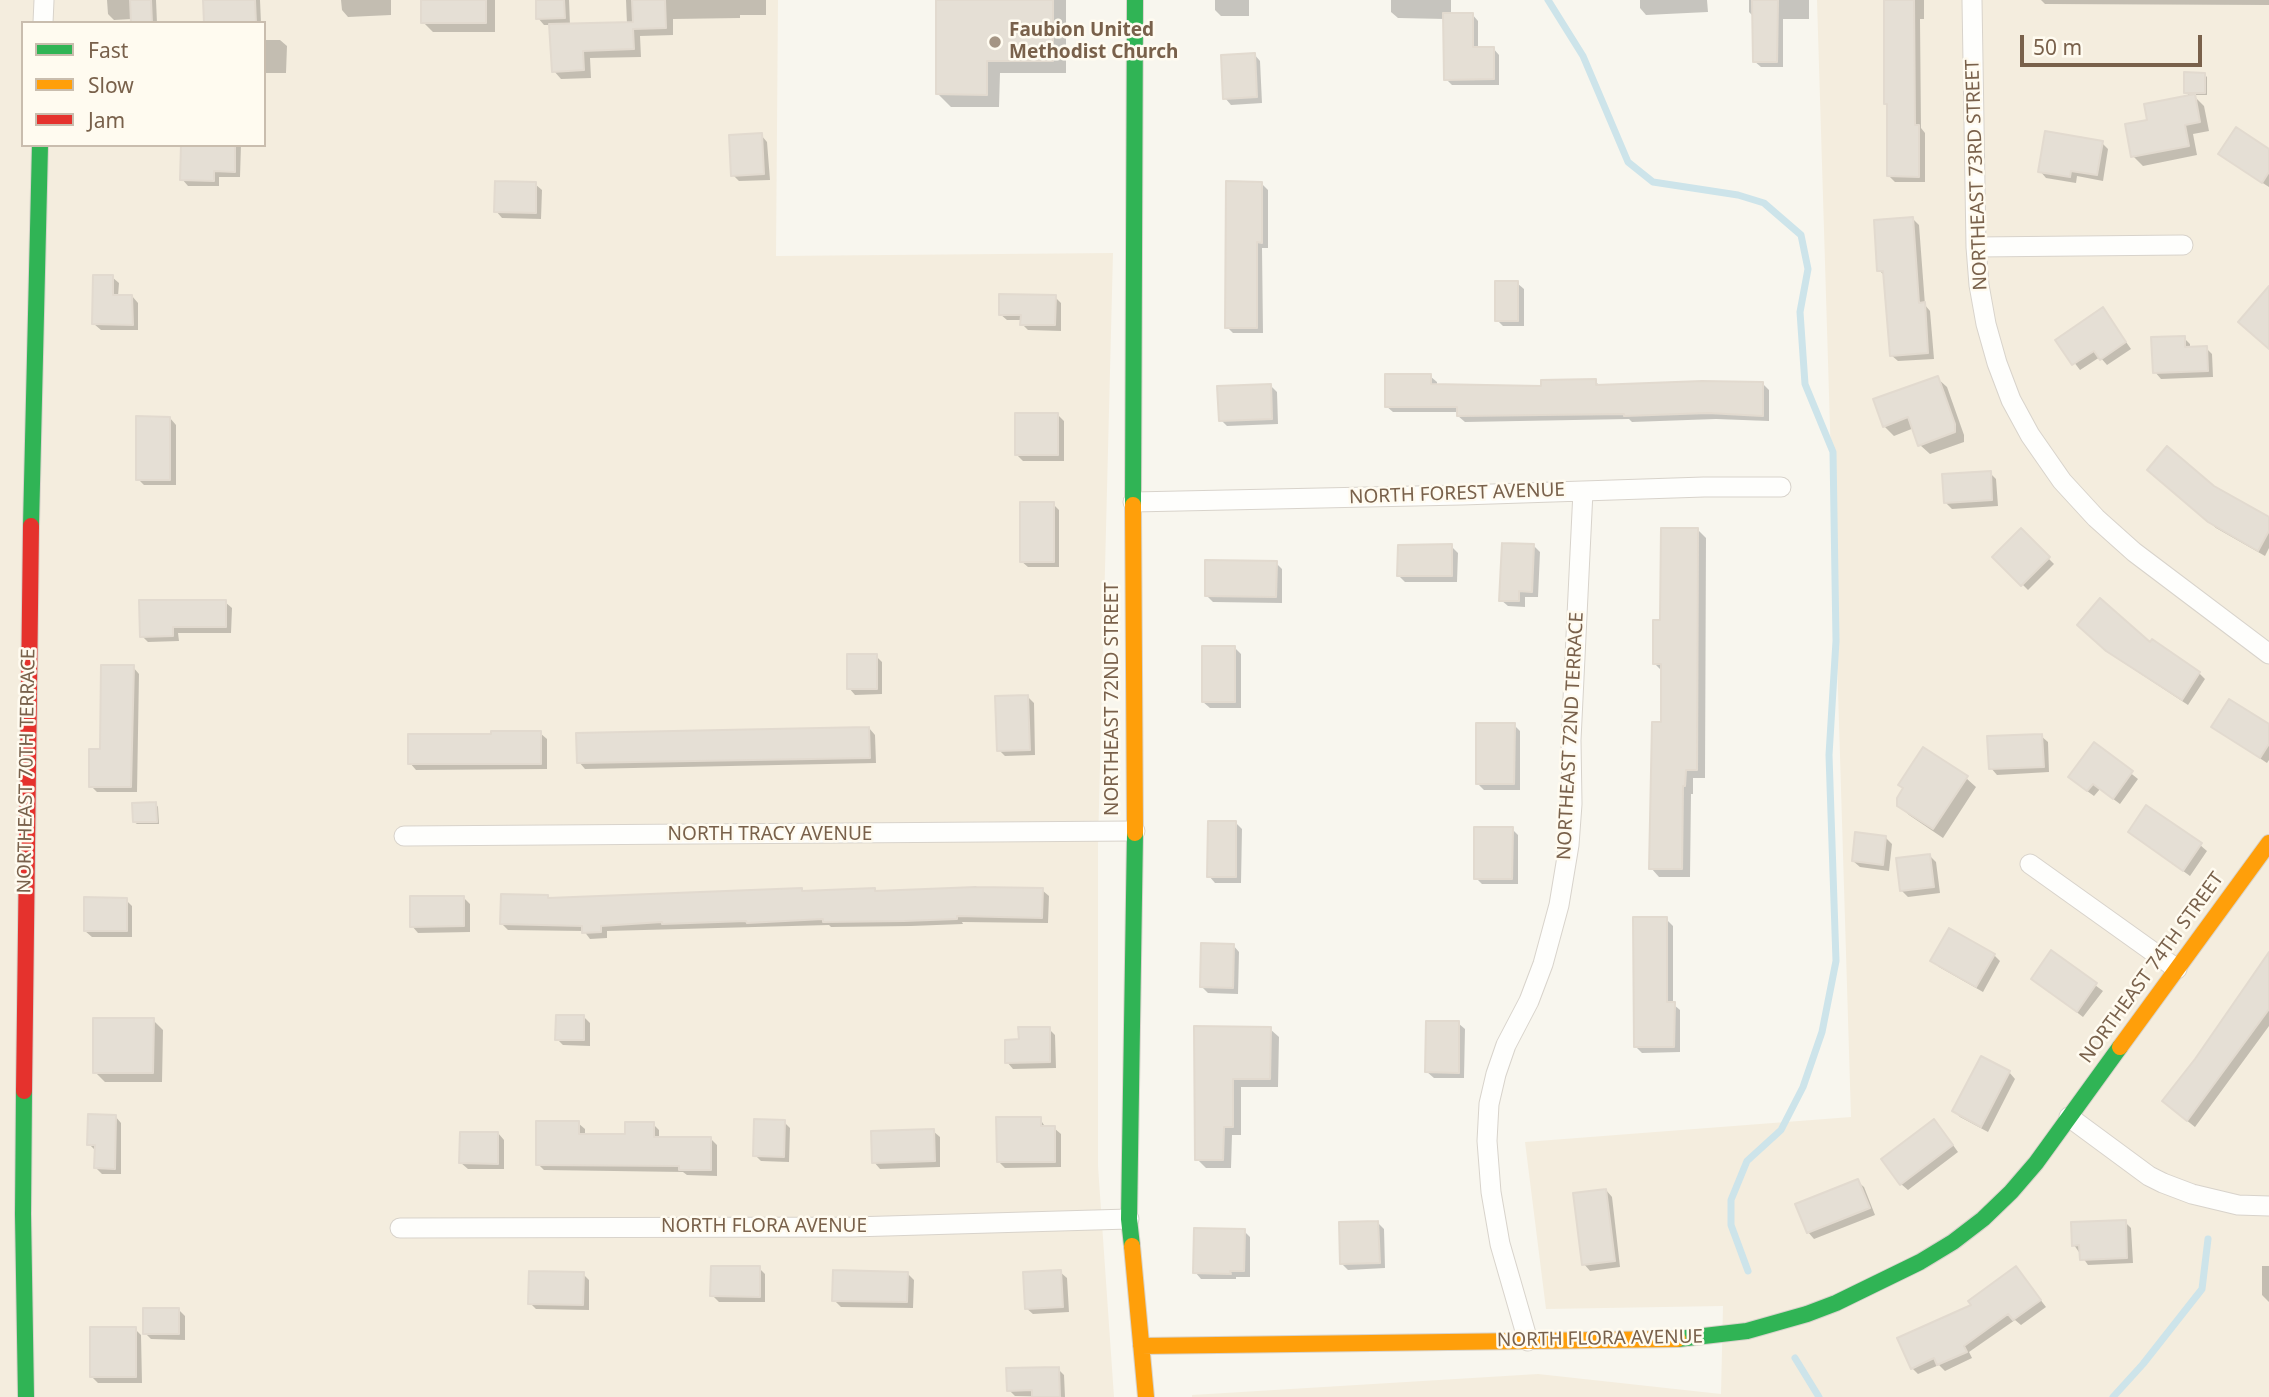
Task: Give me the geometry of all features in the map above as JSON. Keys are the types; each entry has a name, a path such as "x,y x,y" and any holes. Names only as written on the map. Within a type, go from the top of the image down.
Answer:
{"street":[{"path":"43,21 44,0"},
{"name":"NORTHEAST 72ND STREET","path":"1135,0 1135,831 1129,1219 1146,1397"},
{"name":"NORTHEAST 73RD STREET","path":"1972,0 1979,285 1986,324 2011,400 2030,435 2062,481 2096,518 2134,552 2269,654"},
{"name":"NORTHEAST 70TH TERRACE","path":"26,1397 23,1214 28,689 40,147"},
{"path":"1976,247 2183,245"},
{"name":"NORTH FOREST AVENUE","path":"1133,502 1704,486 1782,487"},
{"name":"NORTHEAST 72ND TERRACE","path":"1528,1341 1500,1244 1491,1192 1487,1140 1489,1104 1506,1045 1529,1002 1544,964 1559,905 1569,845 1572,804 1571,740 1583,491"},
{"name":"NORTH TRACY AVENUE","path":"404,836 1135,831"},
{"name":"NORTHEAST 74TH STREET","path":"2069,1117 2269,843"},
{"path":"2030,864 2177,969"},
{"path":"2069,1117 2162,1183 2192,1194 2238,1205 2269,1206"},
{"name":"NORTH FLORA AVENUE","path":"1141,1346 1685,1339 1777,1324 1836,1303 1920,1262 1952,1242 1983,1219 2028,1173 2069,1117"},
{"name":"NORTH FLORA AVENUE","path":"400,1228 852,1227 1129,1219"}],"shaded area":[{"path":"0,0 778,0 776,256 1113,253 1098,845 1098,1166 1114,1397 0,1397"},
{"path":"1817,0 2269,0 2269,1397 1192,1397 1538,1374 1721,1394 1723,1306 1546,1309 1525,1142 1851,1117"}],"building":[{"path":"130,0 151,0 152,21 131,21"},
{"path":"203,0 255,0 256,21 204,21"},
{"path":"421,0 486,0 486,23 421,23"},
{"path":"536,0 564,0 565,18 536,19"},
{"path":"632,0 665,0 666,28 633,29 634,49 583,51 584,70 552,72 549,24 633,22"},
{"name":"Faubion United Methodist Church","path":"936,0 1053,0 1053,61 987,61 987,95 936,94"},
{"path":"1752,0 1778,0 1777,62 1753,62"},
{"path":"1884,0 1914,0 1915,125 1919,125 1919,177 1887,176"},
{"path":"1443,13 1473,13 1473,47 1494,47 1494,79 1444,80"},
{"path":"1255,53 1257,97 1223,99 1221,55"},
{"path":"2184,72 2205,73 2205,93 2184,93"},
{"path":"2195,94 2200,122 2185,125 2189,146 2131,157 2125,124 2147,120 2144,104"},
{"path":"2236,127 2269,149 2269,172 2262,183 2218,154"},
{"path":"2045,131 2103,141 2097,175 2071,171 2070,177 2038,172"},
{"path":"762,133 764,174 731,176 729,135"},
{"path":"181,147 235,147 235,172 214,171 214,181 180,180"},
{"path":"495,181 536,182 536,213 494,212"},
{"path":"1226,181 1262,182 1262,243 1257,242 1257,328 1225,328"},
{"path":"1913,217 1919,303 1925,302 1928,353 1890,356 1883,271 1877,271 1874,220"},
{"path":"93,275 113,275 113,295 132,295 133,325 92,324"},
{"path":"1495,281 1518,281 1518,321 1495,321"},
{"path":"2269,286 2269,349 2238,322"},
{"path":"999,294 1056,295 1055,325 1020,325 1021,315 999,315"},
{"path":"2103,307 2126,342 2100,360 2094,351 2072,365 2055,340"},
{"path":"2185,336 2185,347 2207,346 2208,371 2153,373 2151,337"},
{"path":"1385,374 1431,374 1431,384 1541,386 1541,380 1596,379 1596,385 1763,382 1763,416 1708,413 1457,416 1457,407 1385,407"},
{"path":"1938,376 1955,424 1955,432 1918,446 1908,417 1883,427 1873,399"},
{"path":"1271,384 1272,419 1219,421 1217,386"},
{"path":"1015,413 1058,413 1058,455 1015,455"},
{"path":"136,416 170,417 170,480 136,480"},
{"path":"2167,446 2214,486 2269,517 2269,531 2258,551 2208,522 2147,470"},
{"path":"1991,471 1992,500 1944,503 1942,474"},
{"path":"1020,502 1054,502 1054,562 1020,562"},
{"path":"1661,528 1698,528 1697,770 1686,770 1683,786 1682,869 1649,869 1652,722 1661,722 1661,664 1653,664 1653,620 1660,620"},
{"path":"2021,528 2050,557 2021,586 1992,557"},
{"path":"1502,543 1534,544 1532,592 1519,591 1519,601 1499,601"},
{"path":"1452,544 1452,576 1397,576 1398,545"},
{"path":"1205,560 1277,561 1276,597 1205,596"},
{"path":"2100,598 2150,642 2152,639 2200,672 2182,700 2106,651 2077,625"},
{"path":"139,600 226,600 226,627 173,627 173,636 140,637"},
{"path":"1202,646 1235,646 1235,702 1202,702"},
{"path":"847,654 877,654 877,689 847,689"},
{"path":"101,665 134,665 131,787 89,787 89,749 100,749"},
{"path":"1028,695 1030,750 997,751 995,696"},
{"path":"2229,699 2269,724 2269,744 2260,758 2211,727"},
{"path":"1476,723 1515,723 1514,784 1476,784"},
{"path":"869,727 870,758 577,763 576,733"},
{"path":"491,731 541,731 541,764 408,764 408,734 491,734"},
{"path":"2042,734 2044,767 1989,769 1987,736"},
{"path":"2094,742 2133,771 2113,799 2093,784 2087,791 2068,777"},
{"path":"1923,747 1968,776 1933,829 1897,806 1897,798 1903,788 1898,785"},
{"path":"156,802 157,822 133,822 132,803"},
{"path":"2146,805 2202,843 2183,871 2128,832"},
{"path":"1208,821 1236,821 1236,877 1207,877"},
{"path":"1474,827 1513,827 1512,879 1474,879"},
{"path":"1855,832 1886,836 1883,865 1852,861"},
{"path":"1930,854 1934,887 1900,891 1896,858"},
{"path":"976,887 1043,888 1042,918 957,916 957,919 904,921 823,922 823,919 747,923 662,922 601,926 601,932 582,933 582,926 500,924 501,894 548,895 548,898 802,888 802,891 875,888 875,891"},
{"path":"410,896 464,896 464,926 410,927"},
{"path":"84,897 127,898 127,931 84,931"},
{"path":"1633,917 1667,917 1667,1002 1675,1002 1674,1047 1634,1047"},
{"path":"1949,928 1995,954 1976,987 1930,961"},
{"path":"1201,943 1234,944 1233,988 1200,987"},
{"path":"2051,950 2097,983 2077,1012 2031,979"},
{"path":"2269,952 2269,1009 2187,1121 2162,1101 2195,1059"},
{"path":"556,1015 584,1015 584,1040 555,1040"},
{"path":"93,1018 154,1018 153,1073 93,1073"},
{"path":"1426,1021 1459,1021 1459,1073 1425,1072"},
{"path":"1194,1026 1271,1027 1270,1079 1233,1079 1233,1127 1224,1127 1223,1160 1195,1160"},
{"path":"1018,1027 1050,1027 1050,1062 1005,1063 1005,1040 1019,1039"},
{"path":"1981,1056 2010,1071 1981,1127 1952,1111"},
{"path":"88,1114 116,1115 115,1169 94,1168 95,1145 87,1145"},
{"path":"996,1117 1041,1117 1041,1126 1055,1126 1055,1162 997,1162"},
{"path":"754,1119 785,1120 784,1157 753,1156"},
{"path":"1934,1119 1953,1145 1900,1185 1881,1159"},
{"path":"536,1121 579,1121 579,1134 625,1134 625,1122 654,1122 654,1137 711,1137 711,1170 679,1170 679,1166 536,1165"},
{"path":"934,1129 935,1161 872,1163 871,1131"},
{"path":"460,1132 498,1132 498,1164 459,1163"},
{"path":"1858,1179 1870,1208 1807,1233 1795,1204"},
{"path":"1606,1189 1615,1261 1582,1265 1573,1193"},
{"path":"2126,1220 2127,1258 2080,1260 2079,1245 2072,1246 2071,1222"},
{"path":"1378,1221 1380,1263 1340,1264 1339,1222"},
{"path":"1194,1228 1245,1229 1244,1271 1230,1271 1231,1274 1193,1273"},
{"path":"711,1266 760,1266 760,1297 710,1296"},
{"path":"2016,1266 2041,1300 2013,1320 2008,1314 1964,1346 1967,1352 1937,1365 1934,1358 1911,1369 1897,1338 1971,1305 1968,1301"},
{"path":"833,1270 908,1272 907,1302 832,1301"},
{"path":"1061,1270 1063,1307 1025,1309 1023,1272"},
{"path":"529,1271 584,1272 583,1305 528,1304"},
{"path":"143,1308 179,1308 179,1334 143,1334"},
{"path":"90,1327 136,1327 136,1377 90,1377"},
{"path":"1059,1367 1060,1397 1032,1397 1032,1390 1007,1391 1006,1368"}],"waterway":[{"path":"1548,0 1583,56 1628,162 1653,182 1738,195 1764,203 1801,235 1808,269 1800,312 1805,384 1833,452 1836,641 1829,755 1836,961 1822,1032 1803,1087 1781,1130 1747,1161 1731,1200 1731,1225 1748,1271"},
{"path":"2113,1397 2143,1364 2202,1289 2208,1239"},
{"path":"1795,1358 1819,1397"}],"traffic: fast":[{"path":"1133,505 1135,0"},
{"path":"31,526 40,147"},
{"path":"1132,1246 1129,1219 1135,833"},
{"path":"1678,1339 1747,1331 1807,1314 1836,1303 1920,1262 1953,1242 1983,1219 2036,1163 2120,1047"},
{"path":"24,1091 26,1397"}],"traffic: slow":[{"path":"1133,505 1135,833"},
{"path":"2120,1047 2269,843"},
{"path":"1132,1246 1146,1397"},
{"path":"1141,1346 1678,1339"}],"traffic: jam":[{"path":"24,1091 31,526"}],"place":[{"name":"Faubion United Methodist Church","path":"995,42"}]}
